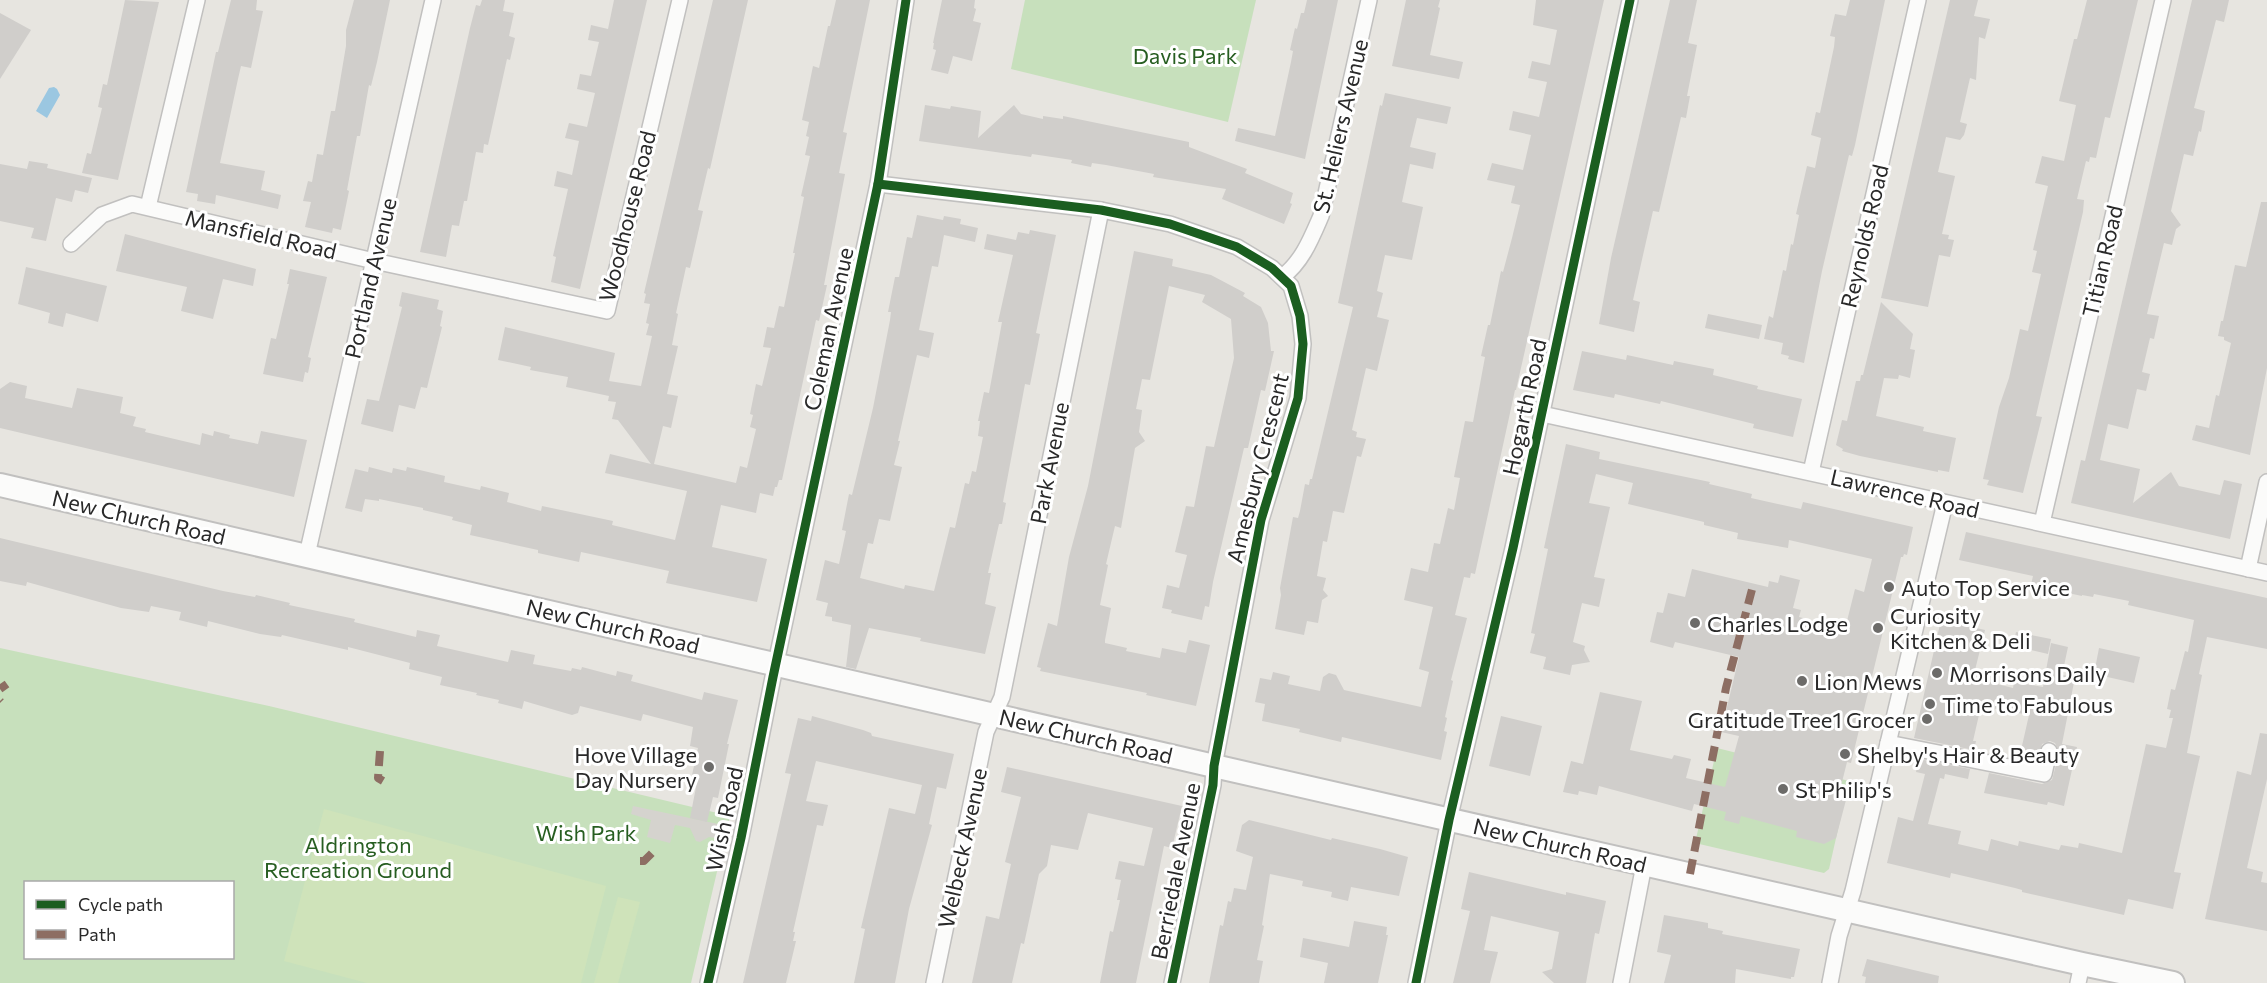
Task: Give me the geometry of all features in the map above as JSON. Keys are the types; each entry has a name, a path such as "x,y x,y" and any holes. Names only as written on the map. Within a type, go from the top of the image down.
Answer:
{"main road":[{"name":"New Church Road","path":"0,485 1846,911 2080,974 2173,983"}],"street":[{"path":"148,207 197,0"},
{"name":"Portland Avenue","path":"307,555 434,0"},
{"name":"Woodhouse Road","path":"374,261 608,311 680,0"},
{"name":"Coleman Avenue","path":"777,664 878,184 906,0"},
{"name":"St. Heliers Avenue","path":"1282,277 1293,268 1307,246 1321,216 1369,0"},
{"name":"Hogarth Road","path":"1416,983 1449,820 1513,548 1630,0"},
{"name":"Reynolds Road","path":"1811,472 1917,0"},
{"name":"Titian Road","path":"2042,523 2163,0"},
{"name":"Amesbury Crescent","path":"878,184 1101,210 1170,224 1208,236 1244,252 1272,268 1291,286 1300,316 1303,344 1298,398 1261,520 1214,766"},
{"name":"Mansfield Road","path":"71,244 102,215 132,204 374,261"},
{"name":"Park Avenue","path":"994,714 1002,697 1101,210"},
{"name":"Lawrence Road","path":"1542,414 2267,573"},
{"path":"2247,569 2267,482"},
{"path":"1830,983 1839,936 1853,891 1945,503"},
{"name":"Wish Road","path":"708,983 777,664"},
{"name":"Welbeck Avenue","path":"934,983 986,732 994,714"},
{"path":"1888,743 2044,774 2049,750"},
{"name":"Berriedale Avenue","path":"1172,983 1213,784 1214,766"},
{"path":"1621,983 1644,865"}],"green space":[{"name":"Davis Park","path":"1025,0 1256,0 1228,122 1011,69"},
{"name":"Aldrington Recreation Ground","path":"0,648 269,706 730,816 691,983 0,983"},
{"path":"1717,748 1849,781 1829,869 1824,873 1695,843"},
{"path":"324,809 606,886 581,983 367,983 284,961"},
{"path":"618,897 640,902 618,983 594,983"}],"shaded area":[{"path":"633,806 718,824 715,838 709,837 700,842 696,841 690,828 675,825 670,843 647,837 651,820 631,814"}],"water":[{"path":"54,87 60,95 47,118 36,111 49,88"}],"building":[{"path":"125,0 159,2 118,180 82,173 87,153 91,154 102,108 98,107 103,84 107,85"},
{"path":"231,0 257,0 256,10 263,11 251,68 241,66 220,163 265,171 261,190 281,195 278,209 216,195 215,204 197,201 198,194 186,192 216,52 218,52"},
{"path":"354,0 390,0 377,62 371,86 369,85 360,136 357,136 341,230 333,228 332,233 305,227 311,202 303,201 308,181 312,182 317,154 323,155 331,111 335,111 346,46 346,30"},
{"path":"482,0 505,0 503,11 514,13 509,36 515,38 510,60 507,59 488,145 484,144 483,153 476,152 467,201 464,201 459,226 452,225 446,257 420,252 470,28 476,5 480,6"},
{"path":"614,0 647,0 580,289 551,282 556,257 553,256 568,189 554,186 557,171 572,175 579,141 565,138 569,123 587,127 595,93 577,89 580,74 591,76 599,42 588,40 591,25 608,29"},
{"path":"713,0 748,0 710,169 708,168 698,210 703,211 690,268 686,267 676,313 678,314 672,345 678,346 667,394 678,396 671,428 663,426 654,464 736,483 740,466 747,468 756,429 750,427 753,415 750,414 756,384 762,386 771,348 763,347 767,327 774,328 779,306 784,307 795,253 793,253 804,197 801,196 810,156 805,155 809,137 806,136 809,122 802,120 813,66 819,68 836,0 870,0 843,132 847,133 839,173 845,174 824,285 827,285 819,321 816,320 782,480 779,480 775,487 773,496 760,493 756,513 721,505 712,547 767,559 757,602 666,583 669,571 581,552 579,562 470,535 472,525 452,520 453,517 423,510 423,508 379,499 379,501 365,499 362,512 345,508 355,469 368,472 369,467 392,473 393,468 406,471 407,467 445,476 444,482 480,490 481,486 509,493 507,502 541,511 542,506 613,521 612,525 675,540 687,491 605,473 610,454 651,464 618,420 612,419 616,402 608,401 609,396 566,387 568,377 530,370 531,367 498,360 505,327 615,353 609,381 641,386 652,336 646,335 650,304 644,303 646,294 644,293"},
{"path":"942,0 975,0 974,8 976,9 973,21 981,23 972,61 953,56 948,74 931,70 936,50 933,49 933,43"},
{"path":"1307,0 1338,0 1305,159 1235,141 1238,128 1275,136 1291,62 1293,51 1290,50 1295,28 1297,29 1301,13 1304,13"},
{"path":"1406,0 1440,0 1430,55 1463,62 1459,79 1392,66"},
{"path":"1536,0 1604,0 1475,574 1471,573 1470,578 1464,577 1455,615 1467,618 1451,680 1453,681 1445,717 1447,718 1444,731 1447,732 1441,760 1342,737 1341,742 1299,732 1300,729 1262,721 1265,704 1255,702 1260,678 1271,680 1273,672 1290,676 1288,684 1320,691 1323,677 1329,673 1336,675 1344,690 1421,707 1429,672 1419,669 1433,607 1404,600 1411,568 1428,572 1434,543 1440,544 1448,508 1454,510 1460,478 1454,477 1465,421 1473,422 1485,357 1481,356 1501,271 1503,272 1520,205 1511,203 1515,186 1487,180 1492,163 1523,170 1531,135 1509,130 1513,111 1539,117 1547,82 1528,78 1532,61 1550,65 1557,30 1533,25"},
{"path":"1670,0 1697,0 1688,43 1697,45 1687,96 1690,96 1686,118 1681,117 1659,212 1653,211 1633,300 1640,302 1634,332 1599,324 1611,258"},
{"path":"1850,0 1885,0 1855,145 1852,156 1849,155 1822,271 1804,363 1788,359 1789,356 1781,354 1783,343 1764,339 1769,316 1773,318 1783,270 1786,271 1791,244 1793,245 1799,215 1796,214 1807,166 1815,168 1821,138 1811,135 1816,112 1820,113 1834,47 1835,37 1830,36 1835,14 1846,16"},
{"path":"1950,0 1978,0 1974,16 1990,19 1985,39 1979,37 1976,80 1970,78 1960,122 1967,124 1964,135 1960,140 1946,137 1938,172 1955,176 1942,234 1949,235 1948,239 1954,240 1950,257 1939,255 1928,307 1881,298"},
{"path":"2087,0 2138,0 2110,118 2105,117 2096,158 2090,157 2089,162 2086,161 2077,199 2084,200 2083,212 2036,416 2042,417 2023,493 1987,485 1989,480 1983,479 2020,329 2028,331 2041,274 2032,272 2037,251 2033,250 2048,186 2035,183 2042,156 2064,161 2076,105 2059,101 2074,39 2077,39"},
{"path":"2192,0 2229,0 2224,22 2216,20 2194,108 2205,111 2201,132 2199,131 2193,156 2184,154 2171,211 2181,225 2176,229 2172,245 2164,243 2147,314 2159,316 2154,339 2150,338 2142,372 2150,374 2146,391 2137,389 2128,429 2108,424 2100,460 2140,469 2133,503 2171,472 2179,486 2220,495 2224,480 2242,484 2230,539 2071,503 2081,460 2085,461"},
{"path":"0,13 31,30 0,79"},
{"path":"1385,93 1451,107 1447,124 1417,118 1410,147 1436,153 1433,169 1410,164 1402,202 1423,207 1412,260 1385,255 1377,291 1383,293 1377,317 1389,320 1377,371 1366,368 1352,430 1357,432 1356,437 1366,439 1361,457 1357,456 1344,513 1333,511 1327,542 1323,541 1317,576 1326,578 1323,590 1328,596 1322,600 1318,623 1307,621 1304,635 1275,629 1281,595 1280,588 1293,517 1298,518 1305,484 1309,485 1312,479 1353,307 1338,303 1380,105 1382,106"},
{"path":"925,105 981,111 978,138 1014,105 1021,114 1043,119 1043,116 1063,119 1063,116 1189,142 1189,147 1247,169 1245,173 1293,193 1290,203 1292,204 1284,224 1222,199 1226,189 1153,177 1154,174 1106,165 1092,163 1091,167 1071,163 1072,160 1032,154 1031,157 919,141"},
{"path":"29,161 48,164 47,168 92,178 88,193 75,190 72,202 56,198 46,241 31,238 34,228 0,221 0,164 27,169"},
{"path":"2261,202 2267,202 2267,368 2250,455 2192,440 2196,425 2209,428 2216,395 2219,396 2231,343 2224,340 2224,337 2218,336 2221,321 2223,321 2235,265 2246,267"},
{"path":"917,215 943,220 944,216 961,219 960,224 978,228 975,242 944,235 938,267 932,266 919,330 934,333 929,358 917,355 894,465 902,467 890,521 879,519 873,544 868,543 860,578 904,589 905,585 934,591 950,527 955,528 965,483 969,484 972,471 976,472 983,437 978,436 980,421 978,421 984,392 989,393 1002,322 998,322 1013,255 984,249 987,234 1016,240 1018,232 1029,234 1030,230 1056,235 1036,333 1040,334 1030,385 1025,384 1003,502 1006,503 1002,524 999,524 988,573 991,573 985,604 996,607 985,654 869,628 856,669 846,667 851,625 832,621 832,617 825,616 828,603 816,600 825,560 839,564 846,531 842,530 849,494 852,495 873,408 890,320 891,312 888,312 895,277 899,277 907,237 912,238"},
{"path":"125,234 256,269 253,286 223,279 213,319 181,311 187,287 116,271"},
{"path":"1134,251 1173,259 1172,266 1211,275 1245,293 1243,296 1261,307 1268,323 1271,351 1274,351 1265,391 1261,390 1248,448 1244,448 1209,607 1205,606 1202,620 1171,613 1172,610 1162,608 1167,585 1179,588 1187,555 1175,552 1186,506 1194,507 1206,446 1214,447 1234,358 1231,319 1202,302 1205,295 1169,286 1150,380 1142,379 1136,409 1142,410 1139,432 1145,441 1135,448 1121,528 1115,526 1100,605 1111,608 1105,643 1127,648 1126,651 1160,658 1162,648 1186,653 1189,640 1210,645 1196,706 1146,695 1147,693 1040,671 1041,668 1037,667 1048,623 1057,626 1069,557 1088,486"},
{"path":"26,267 107,286 98,322 66,313 63,327 48,323 50,313 18,304"},
{"path":"290,269 327,277 308,357 311,358 308,373 305,372 303,382 263,374 271,338 276,339 289,284 287,284"},
{"path":"402,292 439,300 437,309 443,311 440,326 442,327 427,388 421,387 415,409 399,405 393,432 361,424 367,399 379,401 402,307 399,306"},
{"path":"1881,302 1913,334 1910,349 1915,350 1910,378 1899,375 1898,379 1884,378 1876,416 1924,427 1923,431 1956,438 1949,472 1938,470 1938,472 1860,456 1842,451 1843,449 1836,445 1842,420 1847,421 1856,381 1860,381 1863,375"},
{"path":"1708,314 1762,325 1759,339 1705,328"},
{"path":"1582,351 1626,360 1627,355 1673,365 1674,361 1714,369 1713,375 1758,386 1757,389 1802,399 1793,437 1753,428 1754,424 1661,401 1660,404 1615,394 1614,398 1573,390"},
{"path":"10,382 27,386 25,398 72,408 77,388 123,397 120,413 136,417 133,426 146,429 145,432 200,445 202,433 213,436 214,431 230,435 229,438 258,444 261,431 307,440 294,497 0,428 0,389"},
{"path":"1566,444 1600,452 1599,459 1710,482 1709,484 1752,494 1751,498 1801,509 1803,502 1913,527 1907,555 1904,554 1901,557 1851,763 1847,762 1838,798 1846,800 1836,838 1824,844 1796,837 1797,831 1741,816 1739,824 1724,820 1726,812 1694,804 1692,811 1599,786 1597,795 1579,791 1578,795 1563,792 1571,761 1583,764 1600,692 1642,701 1630,750 1672,759 1674,755 1691,759 1686,778 1725,787 1739,736 1721,732 1739,657 1675,642 1673,648 1650,642 1657,612 1663,613 1668,593 1685,597 1692,569 1768,587 1769,581 1778,583 1780,575 1800,580 1793,608 1801,610 1799,617 1845,629 1855,589 1864,592 1872,559 1789,540 1788,548 1737,539 1738,533 1704,525 1704,522 1628,504 1633,483 1596,474 1589,503 1610,507 1594,577 1605,579 1599,607 1582,603 1573,642 1585,646 1584,650 1590,662 1572,665 1570,675 1543,669 1546,657 1530,653 1535,634 1531,633 1548,549 1544,548"},
{"path":"1966,532 2267,598 2267,649 2207,637 2187,753 2200,756 2174,872 2181,873 2173,909 2128,899 2124,915 1951,873 1950,878 1887,863 1898,817 1913,821 1925,774 1916,772 1919,759 1970,769 1968,779 1945,774 1944,779 1940,778 1928,824 1961,831 1958,844 1988,851 1991,839 2018,846 2019,841 2059,850 2061,845 2078,848 2079,843 2122,853 2146,744 2166,748 2173,718 2169,718 2171,710 2167,709 2171,689 2175,690 2185,651 2188,652 2194,620 2128,605 2129,601 2094,594 2093,597 2082,596 2031,585 2033,576 1959,560"},
{"path":"0,538 223,591 255,597 256,595 290,603 289,605 355,619 354,622 416,637 417,630 440,635 437,646 508,662 511,650 535,655 533,664 571,671 572,668 581,670 582,667 616,676 617,671 633,675 631,681 702,700 704,692 738,700 727,744 729,744 718,798 713,797 707,822 690,818 698,777 692,775 698,748 690,746 693,727 643,714 641,721 580,706 578,713 572,715 524,701 522,709 498,703 499,700 476,695 477,693 440,685 442,677 409,669 410,663 348,647 348,650 282,635 281,637 260,634 208,621 207,627 179,620 181,612 151,606 149,612 121,608 27,582 26,586 0,581"},
{"path":"1941,620 1985,630 1973,678 2013,688 2014,682 2043,687 2051,643 2068,647 2062,675 2075,677 2062,744 2077,747 2064,806 1984,793 1989,773 2042,784 2052,780 2059,753 2055,743 2050,741 2042,744 2037,763 2019,759 2029,715 1981,706 1973,741 1976,741 1974,750 1914,738"},
{"path":"2016,632 2051,639 2048,654 2013,646"},
{"path":"2099,648 2140,657 2134,683 2094,674"},
{"path":"812,716 863,730 871,733 872,736 954,754 946,789 937,787 929,824 932,825 909,909 895,983 854,983 865,929 861,928 889,808 915,814 922,785 816,761 806,801 828,805 823,826 817,825 793,932 795,932 793,941 796,941 786,983 743,983 791,774 785,773 798,718 811,721"},
{"path":"1501,716 1542,726 1530,776 1489,766"},
{"path":"2260,733 2267,734 2267,779 2247,868 2263,872 2261,882 2267,883 2267,931 2205,919 2237,771 2251,775"},
{"path":"1007,767 1182,806 1172,848 1164,846 1136,983 1100,983 1110,931 1113,932 1120,900 1117,900 1121,880 1115,879 1119,861 1144,866 1153,828 1088,813 1078,850 1051,845 1047,866 1039,874 1024,944 1021,943 1012,983 972,983 986,916 999,919 1011,864 1005,862 1021,797 1001,792"},
{"path":"1249,820 1408,857 1399,896 1351,887 1348,901 1331,897 1332,892 1302,886 1303,881 1270,874 1262,925 1264,926 1257,960 1263,961 1259,983 1209,983 1220,925 1223,926 1228,901 1231,902 1234,888 1246,890 1253,857 1236,851 1242,825"},
{"path":"1469,872 1566,895 1566,892 1606,901 1599,934 1595,933 1586,983 1554,983 1542,972 1552,969 1559,932 1491,916 1484,950 1498,952 1490,983 1453,983 1470,911 1461,909"},
{"path":"1664,915 1708,923 1708,928 1723,931 1722,934 1800,949 1794,977 1791,979 1736,969 1735,983 1664,983 1671,955 1657,952"},
{"path":"1354,921 1387,927 1386,935 1388,935 1378,983 1324,983 1328,963 1300,957 1303,938 1349,947"},
{"path":"1867,959 1939,976 1938,983 1865,983 1866,977 1862,976"}],"marked path":[{"path":"1690,874 1726,688 1754,582"},
{"path":"0,689 7,684"},
{"path":"380,751 378,778 383,781"},
{"path":"640,861 644,861 652,853"}],"cycle path":[{"path":"708,983 741,838 878,184 906,0"},
{"path":"1416,983 1449,820 1513,548 1630,0"},
{"path":"878,184 1101,210 1170,224 1237,247 1272,268 1291,286 1300,316 1303,344 1298,398 1261,520 1214,766 1213,785 1172,983"}],"place":[{"name":"Auto Top Service","path":"1889,587"},
{"name":"Charles Lodge","path":"1695,623"},
{"name":"Curiosity Kitchen & Deli","path":"1878,628"},
{"name":"Morrisons Daily","path":"1937,673"},
{"name":"Lion Mews","path":"1802,681"},
{"name":"Time to Fabulous","path":"1930,704"},
{"name":"Gratitude Tree1 Grocer","path":"1927,719"},
{"name":"Shelby's Hair & Beauty","path":"1845,754"},
{"name":"Hove Village Day Nursery","path":"709,767"},
{"name":"St Philip's","path":"1783,789"}],"park label":[{"name":"Wish Park","path":"586,832"}]}
